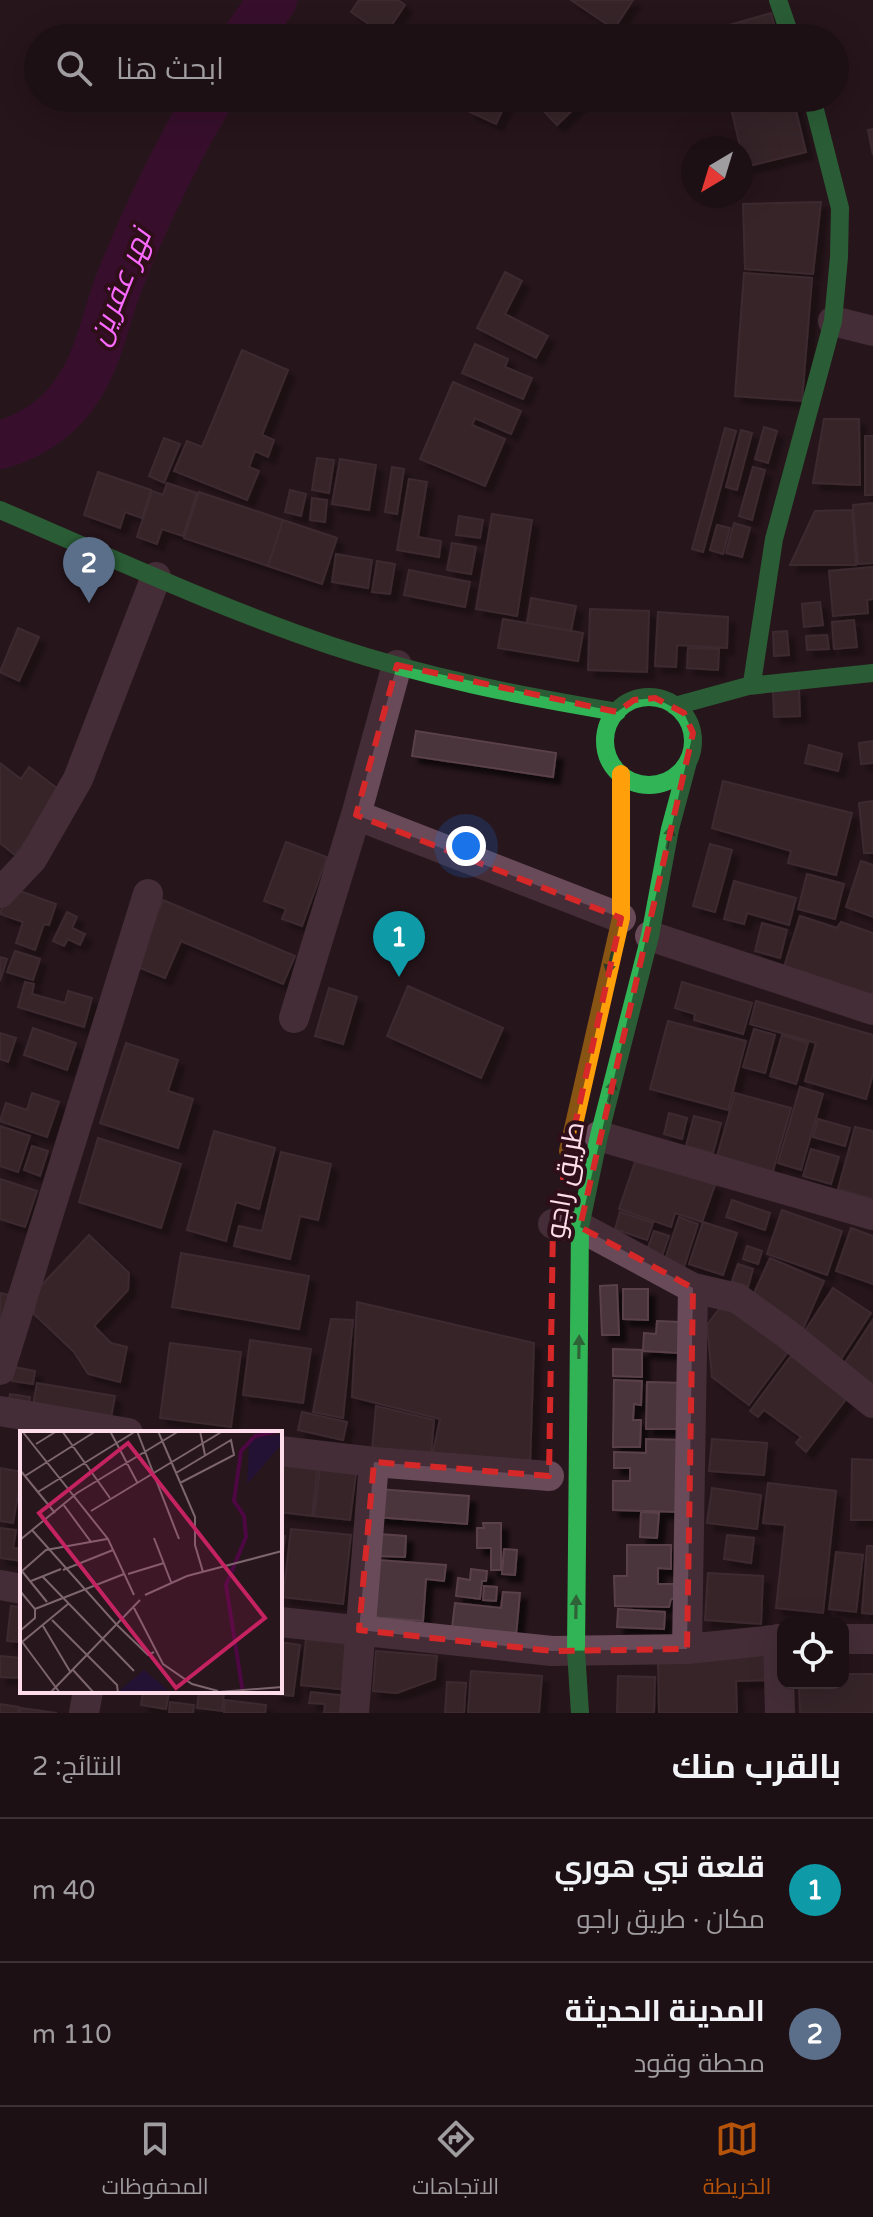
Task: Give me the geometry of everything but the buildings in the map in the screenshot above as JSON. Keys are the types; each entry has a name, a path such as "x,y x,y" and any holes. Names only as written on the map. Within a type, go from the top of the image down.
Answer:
{"main road":[{"path":"778,0 786,24"},
{"path":"752,683 774,539 833,321 840,208 816,112"},
{"path":"0,510 275,626 397,665 543,700 617,712"},
{"path":"675,706 703,694 752,683 873,673"},
{"path":"645,697 666,700 675,706 684,713 693,733 693,748 688,762 680,772 658,784 644,785 621,774 608,755 606,744 610,721 617,712 634,700 645,697"},
{"name":"طريق راجو","path":"580,1713 558,1652 561,1225 599,1136 650,936 670,829 688,762"},
{"name":"طريق راجو","path":"564,1167 621,918 621,774"}],"street":[{"path":"833,321 873,331"},
{"path":"0,893 32,859 78,779 156,577"},
{"path":"294,1018 356,815 397,665"},
{"path":"356,815 621,918"},
{"path":"0,1370 148,894"},
{"path":"650,936 873,1010"},
{"path":"599,1136 873,1215"},
{"path":"561,1225 693,1288 737,1298 873,1403"},
{"path":"687,1649 693,1288"},
{"path":"0,1411 116,1431"},
{"path":"282,1451 549,1476"},
{"path":"354,1713 374,1462"},
{"path":"0,1585 20,1589"},
{"path":"282,1622 558,1652 687,1649 777,1639"},
{"path":"849,1639 873,1639"},
{"path":"780,1689 780,1713"},
{"path":"84,1713 88,1693"}],"highlighted area":[{"path":"397,665 617,712 634,700 655,698 684,713 693,733 580,1227 693,1288 687,1649 552,1651 359,1630 374,1462 549,1476 553,1224 621,918 356,815"}],"waterway":[{"name":"نهر عفرين","path":"256,24 273,0"},
{"name":"نهر عفرين","path":"0,445 44,424 63,408 78,389 97,350 120,280 140,233 201,112"}],"traffic: fast":[{"path":"778,0 786,24"},
{"path":"752,683 774,539 833,321 840,208 816,112"},
{"path":"0,510 206,599 332,646 473,685 617,712"},
{"path":"675,706 748,686 873,673"},
{"path":"649,697 666,701 680,710 689,724 693,741 689,758 680,772 666,781 649,785 632,781 618,772 609,758 605,741 609,724 618,710 632,701 649,697"},
{"path":"580,1713 576,1651 580,1227 688,762"}],"traffic: slow":[{"path":"568,1151 621,918 621,774"}],"place":[{"name":"المدينة الحديثة","path":"89,603"},
{"name":"قلعة نبي هوري","path":"399,977"}]}
